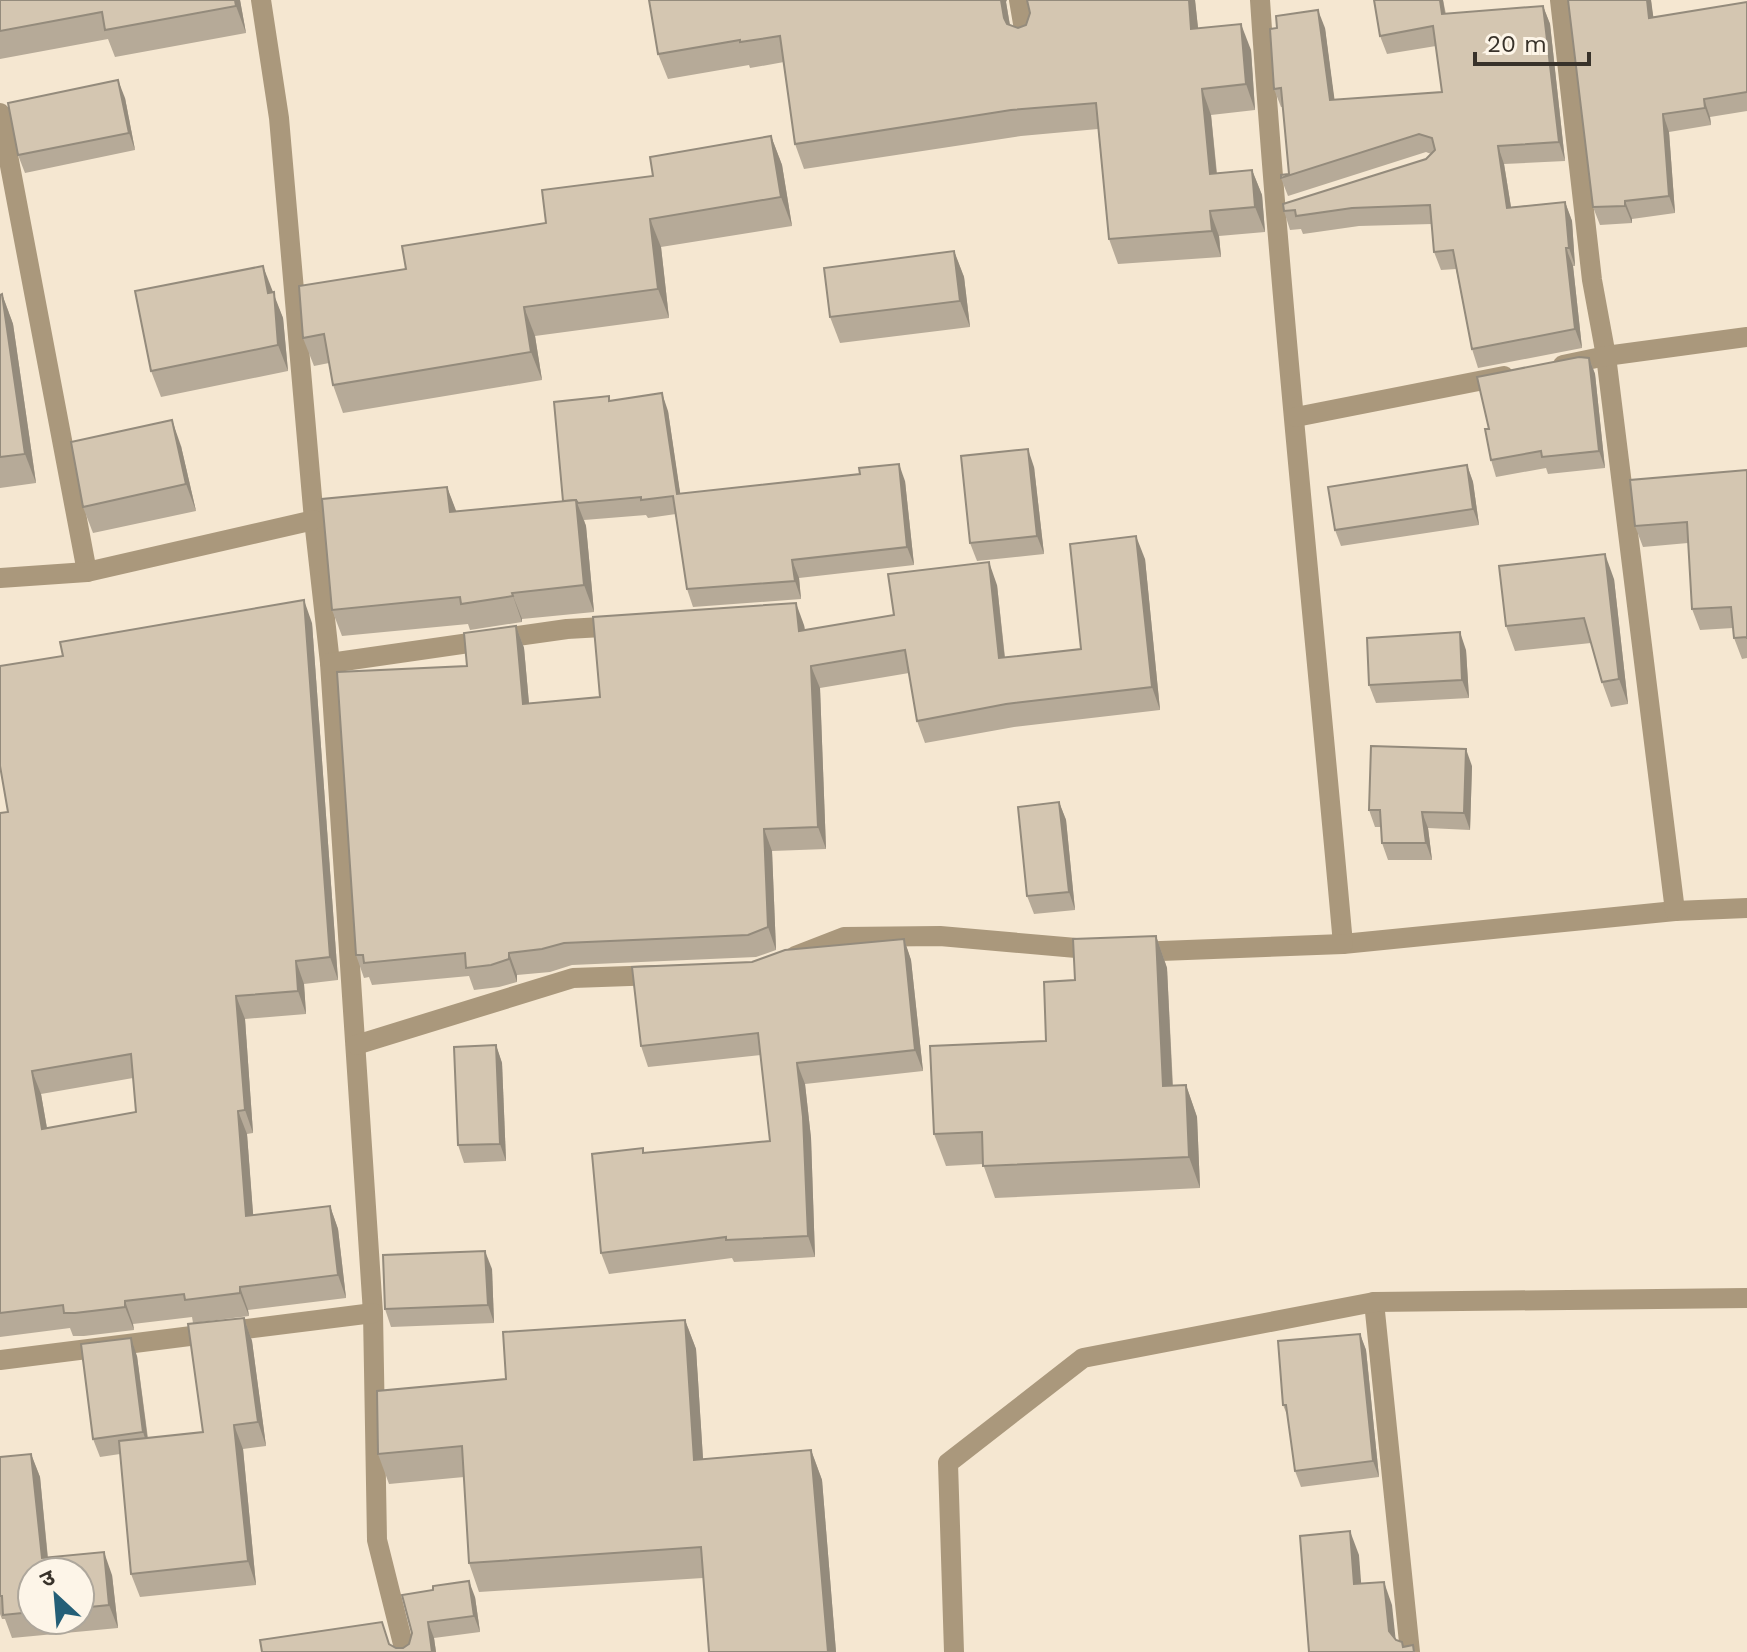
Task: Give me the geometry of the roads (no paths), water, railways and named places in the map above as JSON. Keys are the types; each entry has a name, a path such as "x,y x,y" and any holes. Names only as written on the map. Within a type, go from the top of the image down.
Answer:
{"street":[{"path":"261,0 280,134 314,520 330,663 373,1313 377,1540 405,1652"},
{"path":"1019,0 1026,41"},
{"path":"1260,0 1274,214 1296,417 1343,944"},
{"path":"1560,0 1592,280 1606,356 1675,911"},
{"path":"0,113 87,572"},
{"path":"1274,214 1303,205"},
{"path":"1296,417 1606,356 1747,337"},
{"path":"0,578 87,572 314,520"},
{"path":"330,663 567,629 646,624"},
{"path":"773,965 844,937 940,936 1127,952 1343,944 1675,911 1747,908"},
{"path":"356,1045 573,978 681,974"},
{"path":"954,1652 948,1463 1083,1358 1374,1302 1747,1298"},
{"path":"1374,1302 1410,1652"},
{"path":"0,1360 373,1313"}]}
